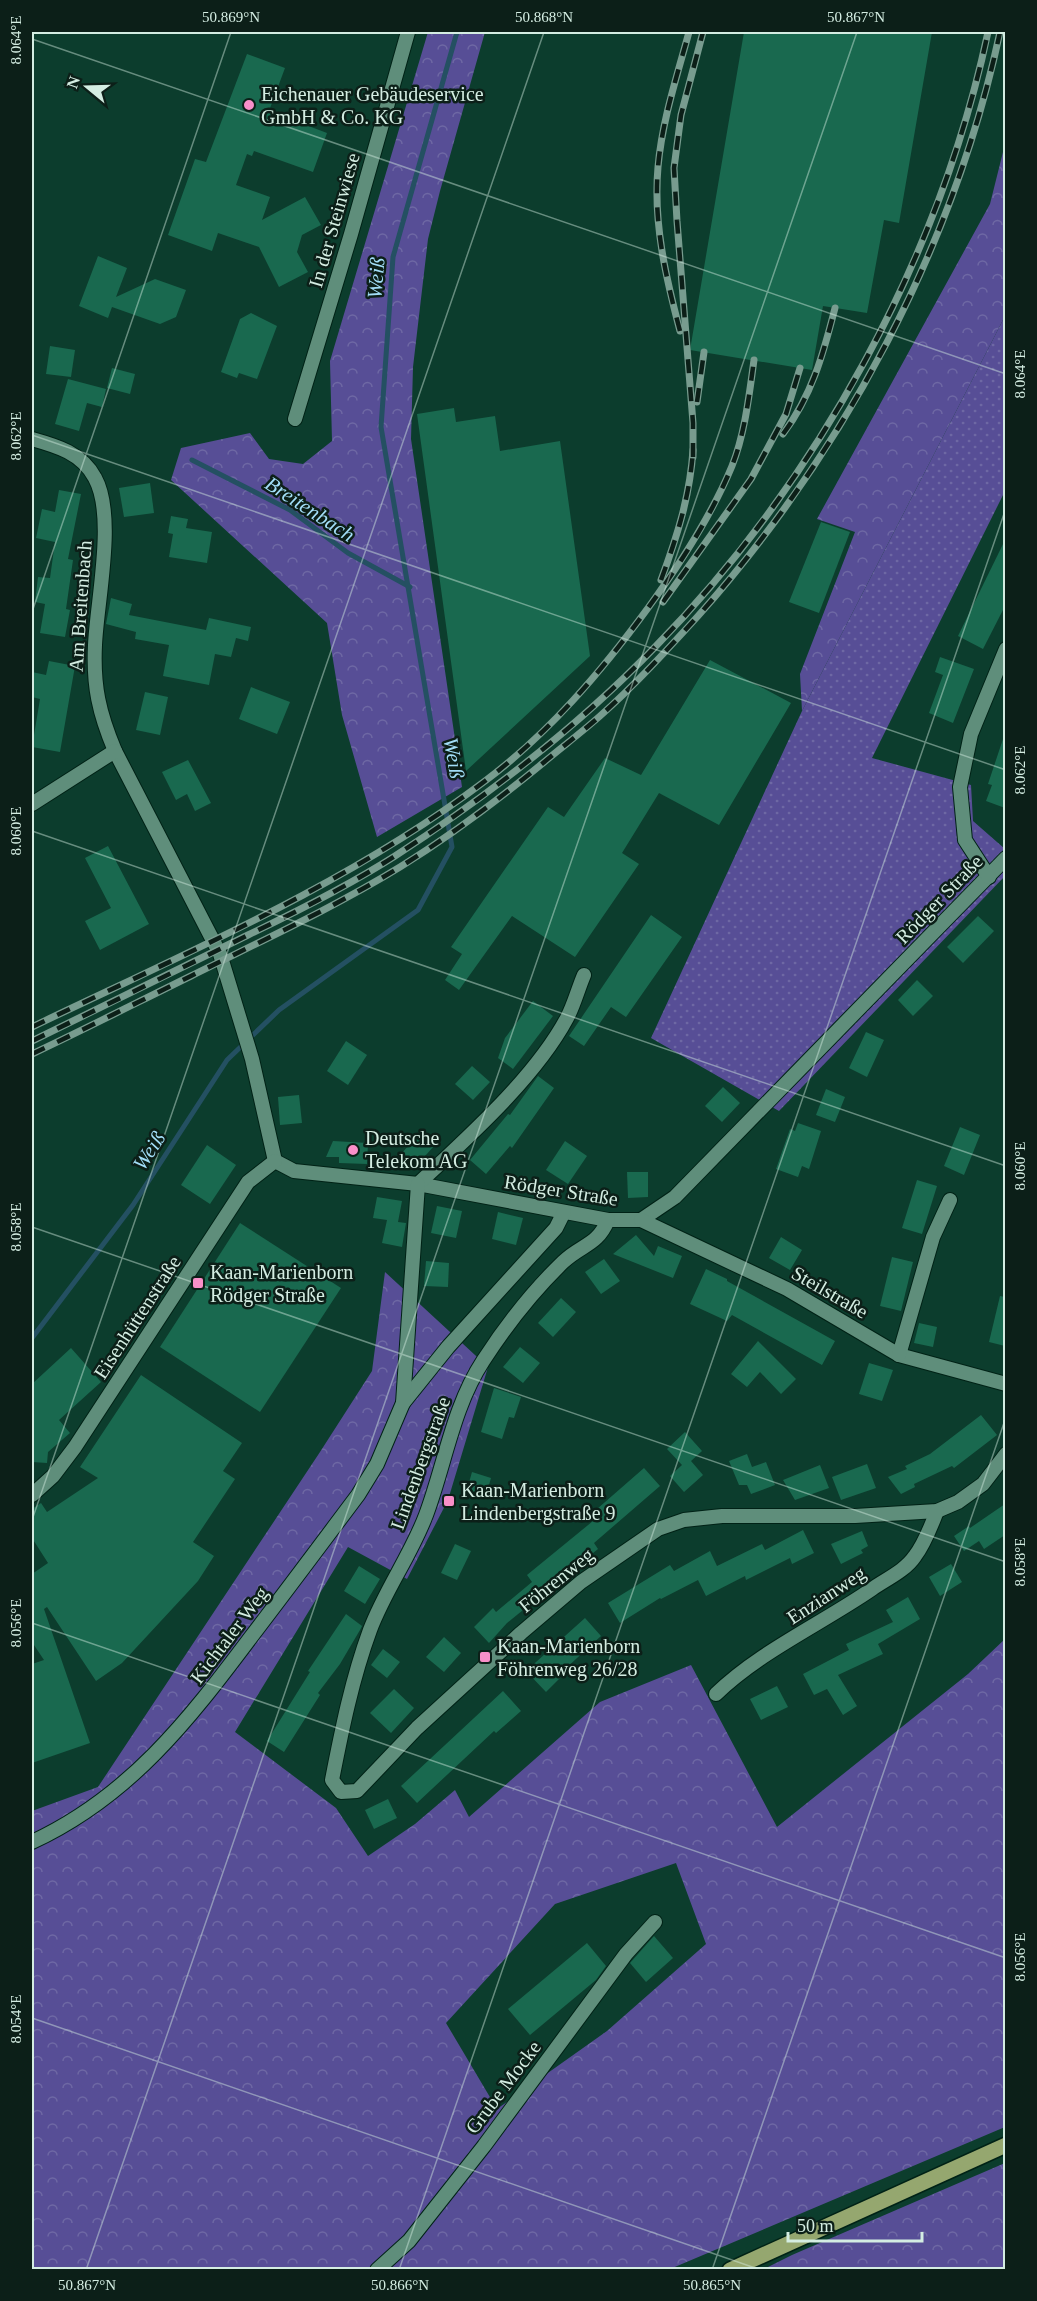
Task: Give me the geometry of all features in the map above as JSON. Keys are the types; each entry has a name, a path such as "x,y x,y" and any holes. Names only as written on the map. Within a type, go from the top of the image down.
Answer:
{"main road":[{"path":"730,2270 1005,2145"}],"street":[{"name":"In der Steinwiese","path":"295,419 348,244 408,32"},
{"name":"Am Breitenbach","path":"32,439 70,451 83,462 95,478 102,497 106,518 95,645 95,689 102,721 115,751 220,954 252,1059 275,1161"},
{"path":"989,877 965,840 960,787 971,735 1005,649"},
{"path":"32,804 115,751"},
{"name":"Rödger Straße","path":"275,1161 294,1171 418,1184 608,1220 641,1220 675,1197 1005,858"},
{"path":"418,1184 488,1117 538,1061 567,1018 584,975"},
{"name":"Eisenhüttenstraße","path":"32,1495 53,1476 75,1447 248,1182 275,1161"},
{"name":"Kichtaler Weg","path":"403,1403 418,1184"},
{"path":"899,1355 933,1237 950,1200"},
{"name":"Kichtaler Weg","path":"32,1842 65,1826 125,1784 204,1700 358,1495 377,1464 403,1403 448,1347 556,1228 564,1212"},
{"name":"Lindenbergstraße","path":"341,1792 332,1780 350,1688 371,1628 425,1518 444,1464 460,1406 482,1362 521,1310 564,1261 602,1235 608,1220"},
{"name":"Steilstraße","path":"641,1220 787,1289 899,1355 1005,1384"},
{"name":"Föhrenweg","path":"341,1792 357,1791 417,1728 521,1633 581,1582 658,1529 684,1520 722,1516 855,1516 937,1511 958,1502 983,1484 1005,1454"},
{"name":"Enzianweg","path":"716,1694 735,1675 840,1611 904,1568 915,1557 930,1531 937,1511"},
{"name":"Grube Mocke","path":"377,2270 409,2241 484,2146 626,1954 656,1922"}],"green space":[{"path":"428,32 485,32 428,239 413,367 411,439 462,787 377,837 342,715 327,623 171,480 181,448 250,433 269,459 303,464 332,441 330,361"},
{"path":"1005,144 1005,316 802,711 800,674 855,532 817,519 990,204"},
{"path":"1005,316 1005,491 872,758 971,785 973,821 1005,849 1005,876 779,1111 651,1038 802,711"},
{"path":"385,1272 488,1367 448,1500 407,1579 348,1547 235,1732 336,1808 368,1856 415,1824 455,1790 469,1817 600,1702 691,1665 777,1827 968,1674 1005,1639 1005,2127 670,2269 32,2270 32,1811 98,1787 372,1371","holes":["676,1863 706,1944 607,2031 497,2109 446,2023 555,1904"]},
{"path":"1005,2163 1005,2269 764,2269 792,2255"}],"building":[{"path":"744,32 932,32 899,223 884,220 867,313 823,306 812,370 690,350"},
{"path":"247,54 285,68 269,111 327,133 313,172 254,151 252,156 247,154 236,185 270,197 262,220 305,197 321,225 302,235 297,252 308,272 279,287 259,247 218,233 212,251 168,235 195,159 206,162"},
{"path":"98,256 127,268 116,297 155,279 186,290 176,317 160,324 112,307 108,318 79,306"},
{"path":"251,313 277,326 257,379 239,373 237,378 221,372 240,319"},
{"path":"50,346 75,350 71,377 46,374"},
{"path":"112,368 135,374 130,394 107,388"},
{"path":"68,379 106,389 102,407 87,403 79,431 55,424"},
{"path":"454,408 456,422 495,416 500,451 560,441 590,656 466,771 417,414"},
{"path":"150,483 154,513 124,517 119,488"},
{"path":"59,490 81,494 68,559 73,560 66,609 70,610 65,637 40,633 45,604 35,602 38,577 50,578 55,542 36,538 42,509 55,512"},
{"path":"171,516 188,519 186,528 212,532 207,563 169,557 173,534 168,533"},
{"path":"821,522 850,532 819,613 789,602"},
{"path":"1005,540 1005,606 983,649 958,636"},
{"path":"111,598 132,604 129,615 206,630 209,618 251,627 248,641 236,638 231,657 215,654 209,685 163,676 169,645 135,639 136,632 106,624"},
{"path":"940,657 974,669 953,723 929,713 943,675 935,672"},
{"path":"710,660 791,703 719,825 659,793 622,853 639,864 575,957 512,916 459,990 445,980 462,954 451,947 548,807 564,817 605,758 641,775"},
{"path":"49,661 75,666 60,752 32,747 40,699 32,697 32,672 46,675"},
{"path":"251,687 290,702 277,734 239,719"},
{"path":"145,692 168,697 160,735 136,730"},
{"path":"1003,739 1005,739 1005,808 986,801 992,785 988,784"},
{"path":"188,760 211,803 195,811 187,794 176,800 162,772"},
{"path":"108,846 149,924 100,950 85,921 111,908 85,858"},
{"path":"651,915 682,937 626,1017 611,1007 584,1046 569,1036"},
{"path":"978,916 994,931 963,963 947,947"},
{"path":"917,980 933,996 913,1016 898,1000"},
{"path":"533,1001 553,1016 513,1069 498,1058 505,1038"},
{"path":"866,1032 884,1040 867,1077 849,1068"},
{"path":"346,1041 367,1055 348,1085 327,1071"},
{"path":"472,1066 490,1082 473,1100 455,1084"},
{"path":"538,1076 554,1088 512,1148 510,1146 486,1174 470,1160 508,1114 510,1115"},
{"path":"723,1087 740,1103 722,1122 705,1106"},
{"path":"826,1089 845,1097 835,1122 816,1115"},
{"path":"299,1095 302,1123 280,1125 278,1097"},
{"path":"798,1123 821,1131 809,1169 802,1166 798,1177 776,1169 790,1129 795,1131"},
{"path":"960,1127 980,1135 964,1175 944,1166"},
{"path":"419,1133 434,1146 417,1165 402,1153"},
{"name":"Deutsche Telekom AG","path":"333,1141 368,1143 367,1164 339,1163 339,1157 326,1157"},
{"path":"565,1141 587,1156 568,1184 546,1170"},
{"path":"207,1145 236,1165 210,1204 181,1185"},
{"path":"627,1172 648,1172 648,1197 628,1198"},
{"path":"917,1180 937,1186 922,1234 902,1228"},
{"path":"377,1197 402,1201 398,1222 406,1223 402,1247 382,1243 387,1220 373,1218"},
{"path":"437,1206 462,1211 456,1238 431,1233"},
{"path":"498,1212 523,1218 516,1245 492,1239"},
{"path":"240,1223 341,1288 260,1412 160,1347"},
{"path":"636,1235 654,1256 658,1246 682,1256 673,1278 613,1254"},
{"path":"781,1237 802,1250 790,1270 769,1258"},
{"path":"892,1257 913,1262 901,1311 880,1306"},
{"path":"604,1259 620,1281 601,1294 585,1272"},
{"path":"426,1261 449,1263 448,1287 424,1286"},
{"path":"706,1269 835,1341 822,1365 732,1315 727,1321 690,1304"},
{"path":"1000,1296 1005,1297 1005,1346 989,1342"},
{"path":"561,1298 576,1312 553,1337 538,1323"},
{"path":"919,1323 937,1327 933,1347 914,1343"},
{"path":"758,1341 796,1379 781,1394 760,1372 747,1387 731,1374"},
{"path":"520,1347 540,1363 523,1383 503,1367"},
{"path":"71,1348 101,1382 59,1420 70,1433 48,1452 47,1463 32,1462 32,1384"},
{"path":"869,1363 893,1370 882,1401 859,1394"},
{"path":"141,1375 242,1443 223,1471 235,1479 193,1542 214,1556 198,1581 122,1663 96,1681 47,1607 44,1609 90,1743 32,1763 32,1664 44,1660 32,1642 32,1574 48,1563 32,1538 32,1509 41,1503 47,1512 98,1478 80,1467"},
{"path":"494,1388 521,1397 514,1418 509,1417 502,1439 481,1432"},
{"path":"981,1415 997,1435 954,1468 952,1466 914,1484 915,1487 901,1494 888,1477 907,1469 905,1466 930,1454"},
{"path":"685,1432 702,1451 691,1461 703,1475 684,1492 670,1476 682,1465 667,1449"},
{"path":"747,1454 752,1467 766,1462 775,1485 751,1494 747,1485 739,1485 729,1461"},
{"path":"867,1464 876,1488 841,1500 832,1477"},
{"path":"820,1465 829,1488 795,1500 783,1480"},
{"path":"644,1468 660,1486 594,1543 598,1549 507,1623 489,1643 474,1627 493,1608 496,1612 532,1582 527,1575 593,1521 589,1516"},
{"path":"472,1472 491,1478 485,1499 466,1493"},
{"path":"1005,1504 1005,1535 984,1549 979,1541 964,1551 954,1536"},
{"path":"803,1530 814,1553 792,1564 790,1558 746,1580 745,1576 706,1596 698,1580 660,1598 620,1623 608,1603 670,1565 674,1571 710,1551 717,1566 762,1544 765,1550"},
{"path":"862,1531 868,1546 861,1550 863,1553 841,1564 831,1544"},
{"path":"455,1544 471,1551 457,1580 441,1573"},
{"path":"951,1564 962,1582 940,1596 929,1577"},
{"path":"359,1566 380,1579 365,1604 344,1591"},
{"path":"908,1597 920,1619 878,1644 883,1654 838,1675 857,1706 843,1715 827,1689 814,1695 803,1674 849,1650 846,1644 893,1622 886,1610"},
{"path":"346,1614 362,1626 340,1664 318,1693 320,1695 284,1752 267,1741 310,1672 308,1671"},
{"path":"585,1618 601,1636 564,1670 566,1672 546,1692 526,1671"},
{"path":"444,1637 461,1653 444,1672 426,1657"},
{"path":"383,1649 400,1662 387,1678 371,1665"},
{"path":"777,1686 788,1707 761,1720 750,1699"},
{"path":"394,1689 414,1708 391,1733 370,1713"},
{"path":"503,1691 521,1711 496,1733 494,1731 417,1803 401,1786"},
{"path":"388,1799 397,1818 374,1829 365,1810"},
{"path":"654,1936 673,1958 646,1982 630,1963"},
{"path":"587,1943 606,1966 596,1980 530,2035 508,2009"}],"waterway":[{"name":"Weiß","path":"32,1338 133,1205 227,1060 279,1010 418,910 452,847 381,427 393,257 457,32"},
{"name":"Breitenbach","path":"192,460 290,510 348,553 410,587"}],"railway":[{"path":"680,331 662,250 657,188 663,133 689,32"},
{"path":"693,457 693,423 674,168 681,115 703,32"},
{"path":"32,1041 304,907 395,856 464,809 532,758 596,704 656,646 715,582 769,512 819,439 864,362 904,282 939,200 967,117 988,32"},
{"path":"32,1054 297,924 419,855 526,777 600,716 663,654 751,553 800,486 846,416 886,343 923,268 954,191 980,112 1000,32"},
{"path":"783,434 809,389 821,358 835,308"},
{"path":"697,402 704,352"},
{"path":"32,1027 207,944 322,885 378,853 432,818 485,781 531,743 612,655 660,591 705,522 724,485 740,441 754,360"},
{"path":"663,602 751,479 786,414 800,368"},
{"path":"661,580 682,516 693,450"}],"place":[{"name":"Eichenauer Gebäudeservice GmbH & Co. KG","path":"249,105"},
{"name":"Deutsche Telekom AG","path":"353,1150"},
{"name":"Kaan-Marienborn Rödger Straße","path":"198,1283"},
{"name":"Kaan-Marienborn Lindenbergstraße 9","path":"449,1501"},
{"name":"Kaan-Marienborn Föhrenweg 26/28","path":"485,1657"}]}
